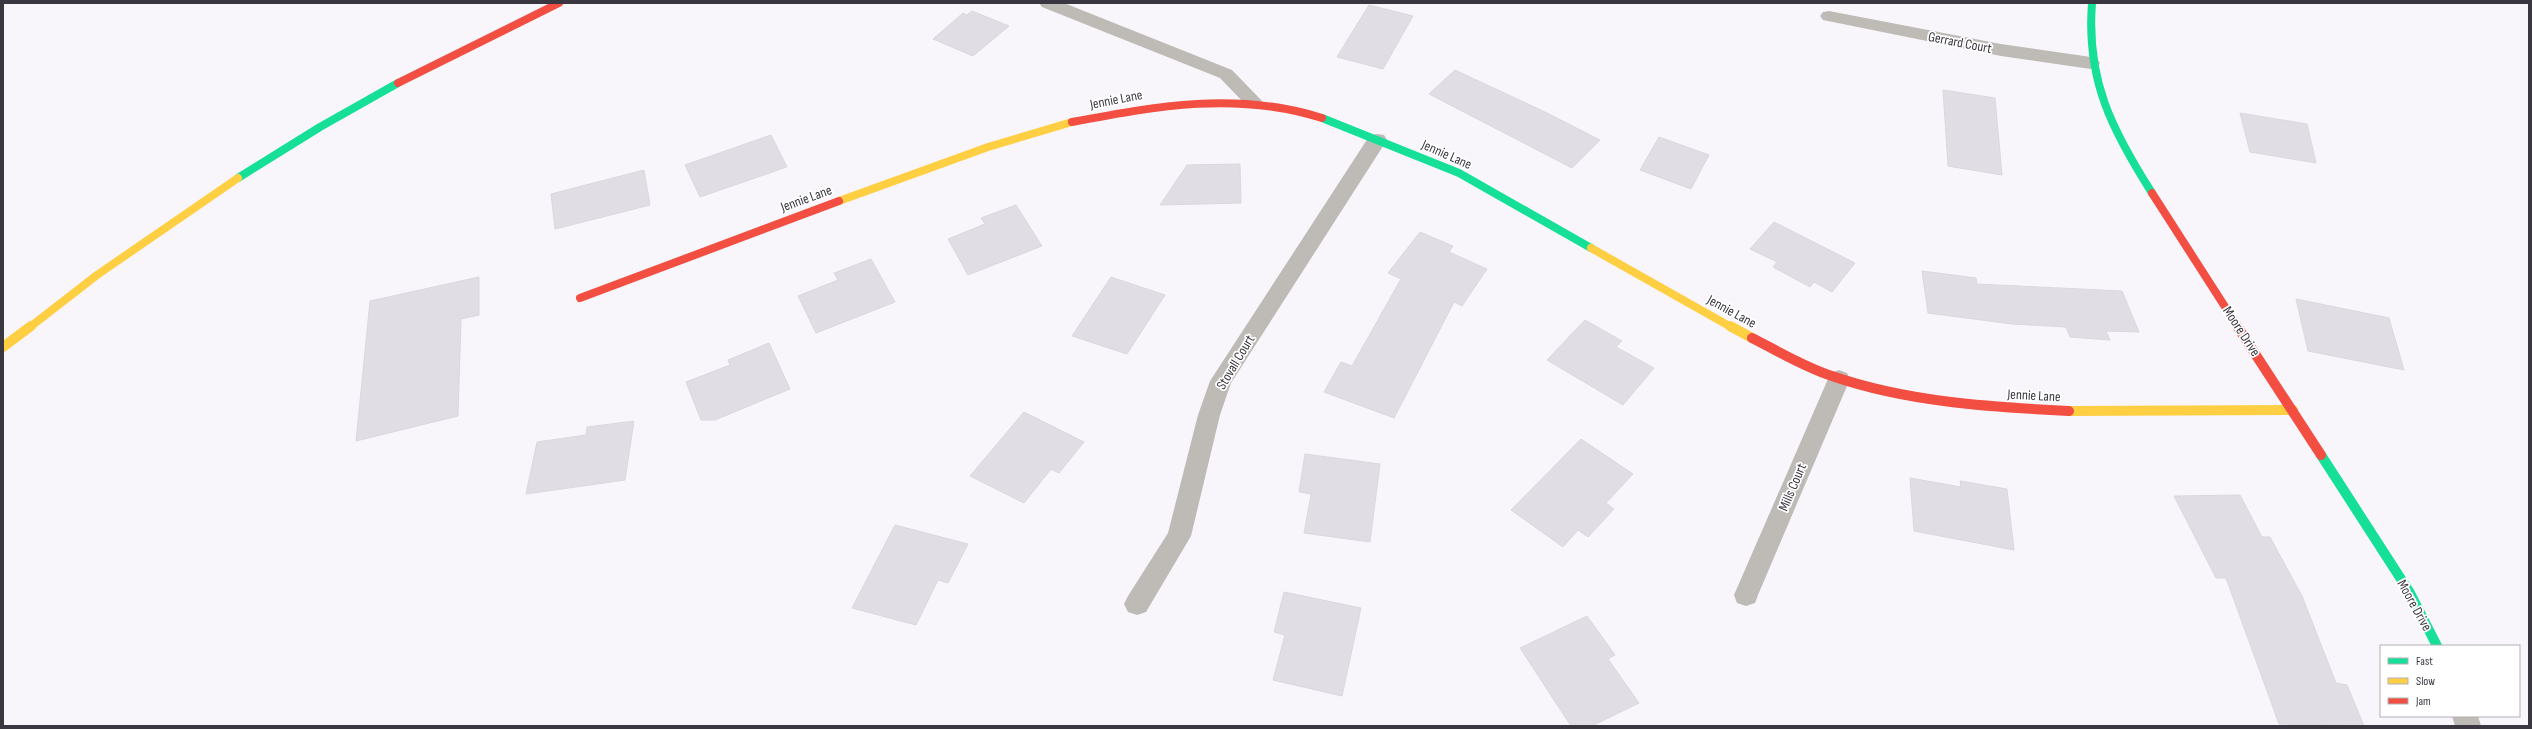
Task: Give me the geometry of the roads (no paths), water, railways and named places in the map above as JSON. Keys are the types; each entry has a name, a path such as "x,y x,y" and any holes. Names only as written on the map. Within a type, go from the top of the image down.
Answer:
{"main road":[{"path":"3,347 152,234 283,149 407,77 559,3"},
{"name":"Moore Drive","path":"2092,3 2087,23 2091,63 2095,81 2122,146 2410,593 2436,645"},
{"name":"Jennie Lane","path":"580,298 801,214 988,148 1070,122 1142,108 1253,101 1279,104 1306,111 1459,173 1747,336 1839,379 1911,396 1997,408 2083,412 2293,410"}],"street":[{"path":"1048,3 1226,74 1253,101"},
{"name":"Gerrard Court","path":"1829,16 2001,50 2091,63"},
{"name":"Stovall Court","path":"1137,604 1179,536 1209,415 1221,381 1377,140"},
{"name":"Mills Court","path":"1746,595 1839,379"}]}
